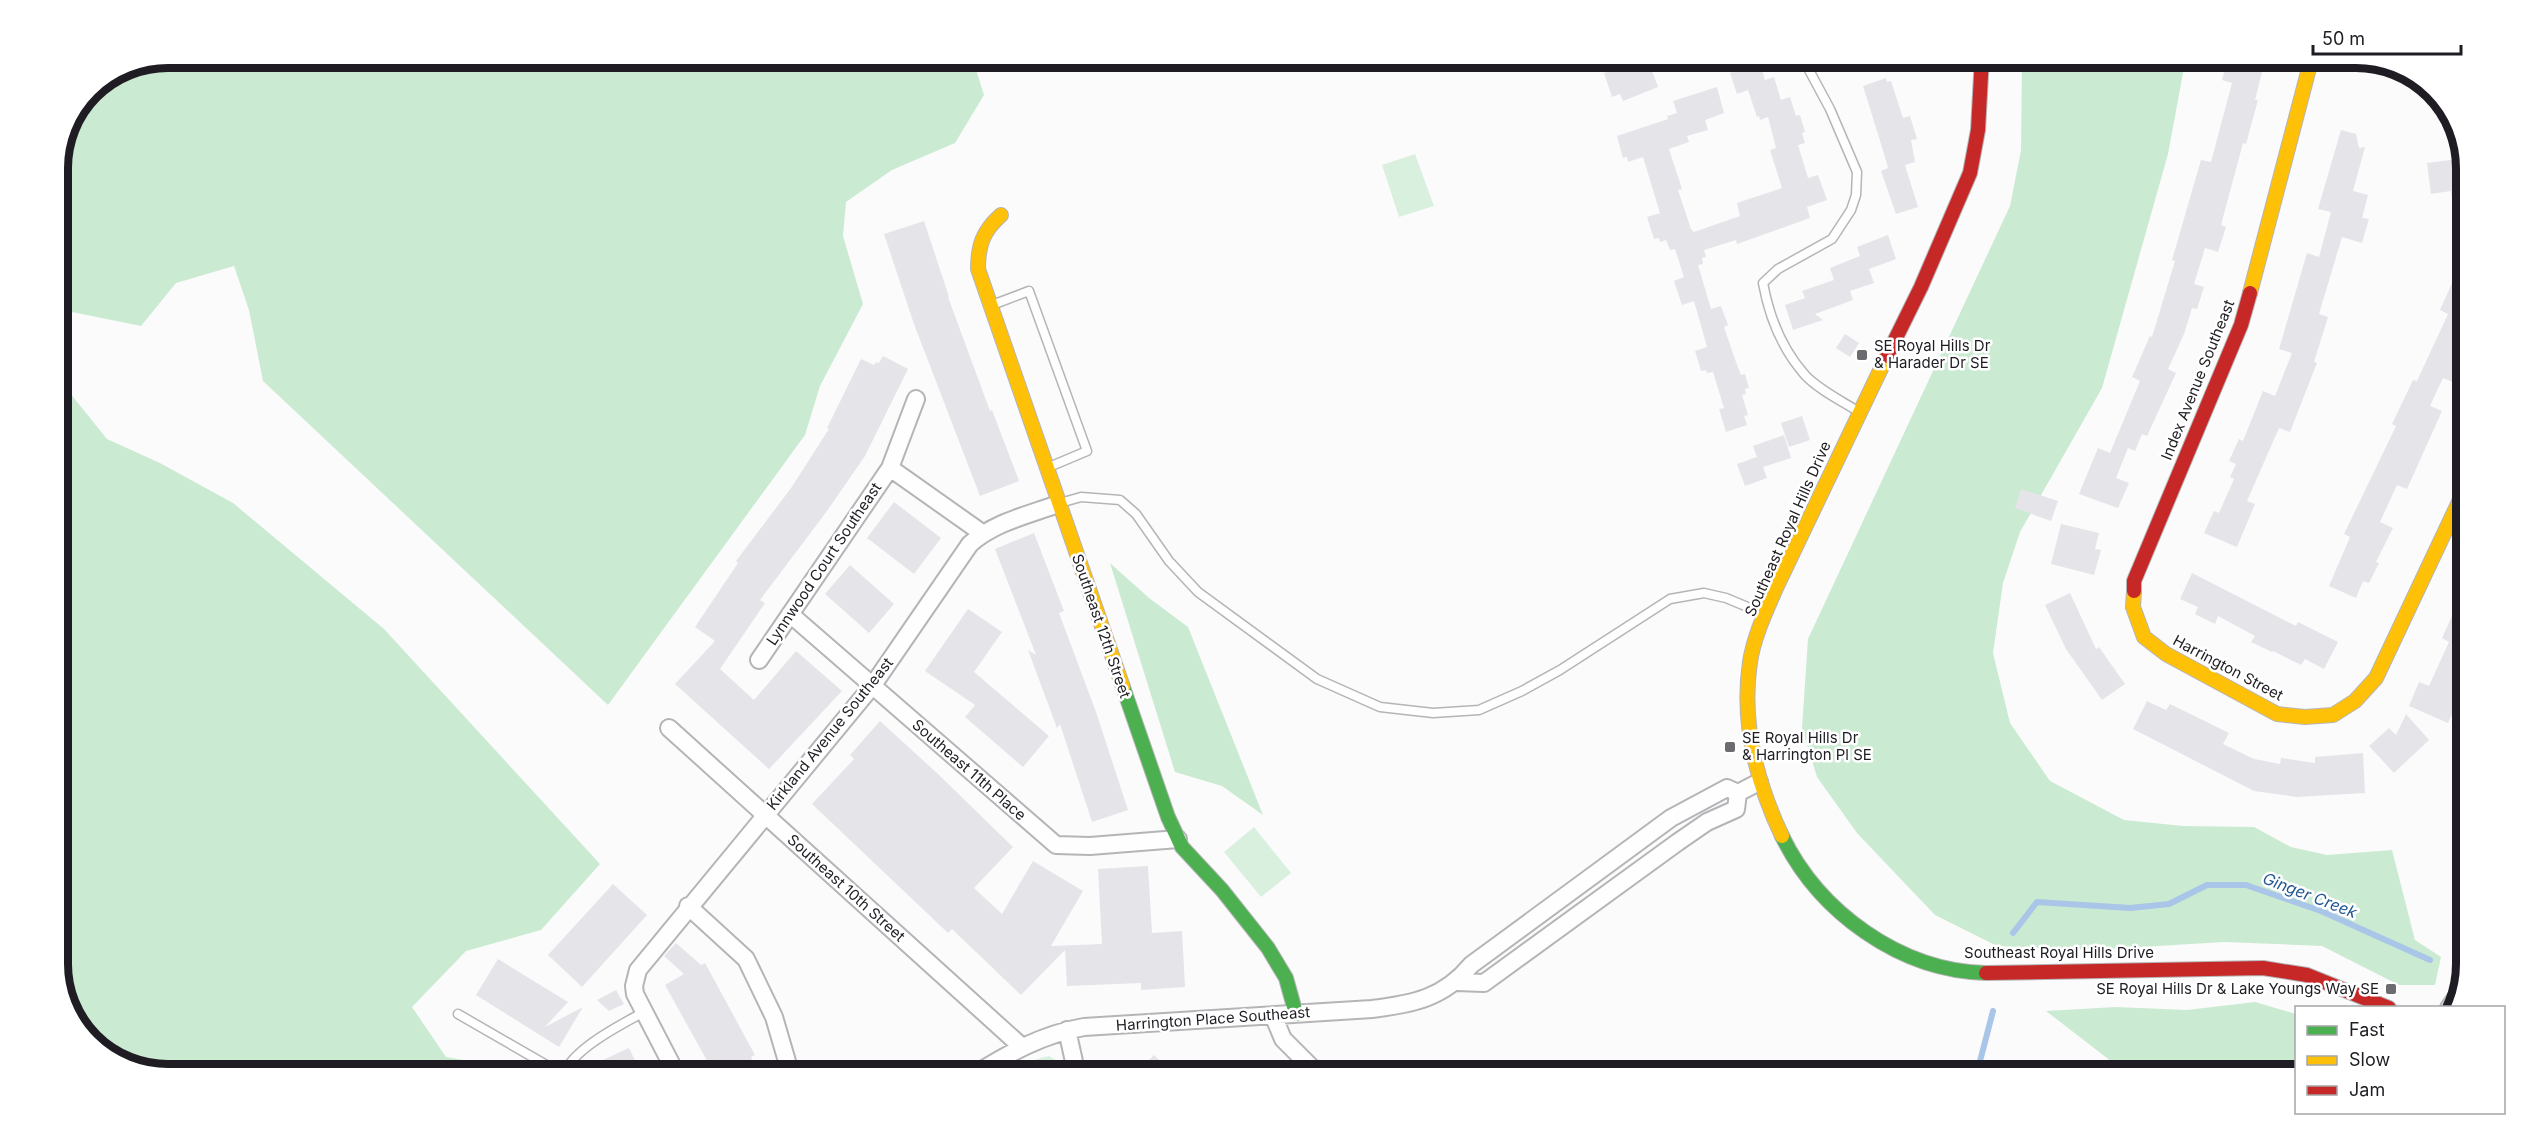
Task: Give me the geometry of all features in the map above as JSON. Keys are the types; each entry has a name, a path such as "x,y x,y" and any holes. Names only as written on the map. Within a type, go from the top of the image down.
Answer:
{"street":[{"name":"Southeast Royal Hills Drive","path":"1981,68 1976,144 1970,175 1922,285 1859,412 1766,614 1750,661 1749,738 1759,782 1775,822 1796,862 1826,898 1857,928 1896,951 1935,967 1986,972 2263,969 2307,975 2384,1006"},
{"name":"Index Avenue Southeast","path":"2133,607 2134,581 2241,325 2309,68"},
{"name":"Southeast 12th Street","path":"1001,215 987,227 977,248 978,269 1168,817 1182,847 1222,890 1268,948 1286,978 1296,1014"},
{"name":"Lynnwood Court Southeast","path":"759,660 890,468 916,399"},
{"name":"Lynnwood Court Southeast","path":"890,468 982,533"},
{"name":"Kirkland Avenue Southeast","path":"644,1012 634,986 635,977 642,964 873,685 970,544 982,533 1058,504"},
{"name":"Harrington Street","path":"2133,607 2144,637 2166,654 2277,714 2306,717 2333,715 2355,701 2376,678 2455,509"},
{"name":"Southeast 11th Place","path":"790,614 1056,844 1090,846 1178,839"},
{"name":"Southeast 10th Street","path":"669,728 1022,1047"},
{"name":"Harrington Place Southeast","path":"1738,793 1759,782"},
{"name":"Harrington Place Southeast","path":"993,1064 1022,1047 1067,1030 1083,1027 1406,1005 1434,995 1457,982 1471,965 1671,818 1727,788 1738,793"},
{"name":"Harrington Place Southeast","path":"1457,982 1484,983 1677,842 1707,822 1736,809 1738,793"},
{"path":"688,906 746,960 774,1017 788,1064"},
{"path":"644,1012 671,1064"},
{"path":"1273,1015 1283,1039 1308,1064"},
{"path":"1067,1030 1075,1064"}],"lane":[{"path":"1808,68 1830,109 1857,172 1856,195 1851,210 1832,239 1778,269 1763,283 1767,308 1781,339 1806,376 1859,412"},
{"path":"990,306 1029,291 1087,451 1046,468"},
{"path":"1058,504 1081,497 1120,500 1136,514 1169,561 1198,592 1317,679 1380,707 1433,713 1479,710 1522,692 1560,670 1670,599 1704,593 1726,598 1766,614"},
{"path":"572,1064 602,1035 644,1012"},
{"path":"458,1014 545,1064"}],"green space":[{"path":"975,68 984,95 955,143 892,170 846,202 843,236 863,304 820,386 805,435 608,705 263,381 249,310 234,266 176,283 141,326 68,310 68,161 71,141 78,123 101,92 117,81 148,69"},
{"path":"2022,68 2184,68 2168,154 2102,388 2020,532 2003,583 1993,653 2010,723 2050,781 2124,820 2183,826 2254,827 2291,847 2327,855 2392,850 2415,940 2441,957 2435,985 2399,985 2322,946 2224,942 2092,950 1997,946 1935,915 1857,833 1817,777 1802,728 1808,639 2010,206 2021,150"},
{"path":"1415,154 1434,206 1399,217 1382,165"},
{"path":"68,391 107,439 160,463 233,503 384,629 600,864 541,930 466,951 412,1007 446,1057 485,1064 148,1063 112,1048 92,1031 84,1020 73,997 68,971"},
{"path":"1110,563 1149,598 1188,627 1263,815 1222,786 1175,772"},
{"path":"1254,827 1291,873 1261,897 1224,852"},
{"path":"2255,1002 2295,1014 2295,1064 2115,1064 2046,1011 2116,1007 2187,1010"},
{"path":"1049,1056 1060,1064 1028,1064"}],"building":[{"path":"1610,68 1651,68 1658,87 1623,101 1620,94 1612,97 1604,73 1611,71"},
{"path":"1745,68 1761,68 1765,80 1774,77 1781,100 1790,97 1796,116 1800,115 1805,132 1802,133 1805,143 1798,145 1808,178 1818,175 1827,200 1807,207 1810,218 1737,244 1736,240 1704,250 1706,257 1702,258 1703,264 1698,265 1711,309 1721,306 1728,325 1724,327 1741,375 1745,374 1749,388 1745,389 1746,394 1742,395 1748,415 1744,416 1747,425 1726,432 1719,409 1724,408 1713,372 1701,371 1695,351 1707,347 1694,301 1682,305 1674,281 1684,277 1675,249 1670,250 1666,240 1660,242 1659,238 1654,239 1647,217 1660,213 1643,157 1628,162 1627,157 1623,158 1617,136 1668,119 1667,116 1677,113 1673,101 1717,87 1724,113 1705,120 1708,130 1687,136 1689,142 1669,149 1682,189 1678,190 1694,232 1740,216 1737,203 1782,188 1770,150 1776,148 1768,117 1760,120 1759,116 1757,117 1748,90 1737,94 1730,73"},
{"path":"2225,68 2263,68 2255,100 2258,100 2246,144 2243,143 2221,225 2226,227 2218,252 2205,248 2194,284 2204,287 2197,309 2192,308 2184,334 2168,369 2176,373 2147,436 2142,434 2135,451 2128,448 2116,478 2129,483 2118,508 2079,494 2098,448 2110,453 2140,381 2132,377 2150,336 2152,337 2175,261 2172,260 2201,160 2211,162 2232,83 2222,80"},
{"path":"1886,78 1887,82 1891,81 1903,118 1910,116 1917,139 1911,140 1915,162 1905,165 1918,207 1896,214 1881,171 1888,168 1863,86"},
{"path":"2341,130 2356,134 2359,148 2365,147 2353,191 2368,195 2362,218 2369,219 2362,243 2342,237 2319,314 2328,317 2314,362 2317,363 2290,432 2279,428 2247,501 2255,504 2237,547 2204,533 2214,511 2219,513 2234,479 2230,477 2236,464 2229,461 2239,439 2243,441 2263,391 2275,396 2292,353 2279,349 2307,253 2319,257 2331,212 2318,209"},
{"path":"2455,159 2455,220 2451,191 2431,194 2427,163"},
{"path":"924,221 948,297 990,411 992,410 1019,481 980,496 914,324 884,234"},
{"path":"1888,235 1896,259 1869,269 1874,283 1850,291 1853,300 1815,314 1823,320 1793,330 1785,305 1805,298 1802,291 1834,280 1830,268 1860,256 1857,247"},
{"path":"2455,276 2455,382 2443,378 2430,406 2442,411 2407,489 2397,485 2380,522 2393,528 2376,562 2379,563 2369,583 2363,581 2356,598 2329,586 2350,537 2344,534 2396,426 2392,424 2413,380 2417,381 2448,314 2440,310"},
{"path":"1845,334 1859,343 1850,357 1836,348"},
{"path":"883,356 908,369 865,456 760,600 765,603 720,669 754,700 796,651 842,691 769,769 675,684 715,641 695,627 738,563 736,561 791,488 829,429 827,428 861,359 874,365 876,362 879,363"},
{"path":"1802,416 1810,440 1789,447 1781,423"},
{"path":"1784,435 1791,458 1763,467 1767,478 1745,486 1737,464 1757,457 1753,446"},
{"path":"2021,489 2058,501 2051,521 2015,508"},
{"path":"894,502 941,538 914,574 867,538"},
{"path":"2061,524 2099,533 2095,549 2101,550 2094,575 2051,564"},
{"path":"1034,533 1064,611 1059,613 1096,712 1128,810 1092,822 1060,724 1057,728 1028,650 1036,655 995,549"},
{"path":"850,565 894,604 869,633 825,594"},
{"path":"2192,573 2296,626 2298,622 2338,642 2324,669 2305,659 2301,665 2251,642 2255,636 2218,616 2215,624 2195,614 2198,607 2180,599"},
{"path":"2070,593 2096,649 2099,647 2125,684 2102,700 2066,649 2045,605"},
{"path":"2456,608 2456,706 2448,723 2409,706 2419,682 2429,686 2449,642 2442,638"},
{"path":"968,609 1002,632 974,672 1049,736 1023,767 965,717 975,705 925,671"},
{"path":"2147,701 2166,710 2170,704 2229,733 2223,744 2254,759 2280,764 2281,758 2315,763 2315,757 2363,753 2365,793 2297,797 2254,791 2133,729"},
{"path":"2406,714 2429,740 2394,773 2369,746 2389,728 2396,735"},
{"path":"880,721 1013,847 974,888 1002,914 1033,861 1083,891 1051,946 1102,944 1098,869 1148,866 1152,933 1182,931 1185,987 1141,990 1141,983 1067,986 1065,950 1021,995 952,929 948,933 812,804 854,759 850,755"},
{"path":"613,884 647,915 582,987 548,955"},
{"path":"676,943 701,965 705,963 755,1055 751,1057 753,1064 709,1064 665,985 684,974 664,956"},
{"path":"498,959 568,1002 545,1027 583,1007 559,1047 476,995"},
{"path":"616,990 624,1004 609,1011 597,1000"},
{"path":"629,1048 637,1064 594,1064"},
{"path":"1154,1055 1163,1064 1145,1064"}],"waterway":[{"name":"Ginger Creek","path":"2013,933 2037,902 2130,908 2169,904 2207,885 2246,885 2321,911 2430,960"},
{"name":"Ginger Creek","path":"1979,1064 1993,1011"}],"traffic: fast":[{"path":"1123,687 1168,817 1182,847 1222,890 1268,948 1286,978 1296,1014"},
{"path":"1782,836 1798,864 1817,889 1840,912 1866,932 1893,949 1923,961 1954,970 1986,973"}],"traffic: slow":[{"path":"2250,293 2309,68"},
{"path":"1001,215 983,239 978,269 1123,687"},
{"path":"1782,836 1758,773 1749,729 1748,684 1752,652 1776,588 1887,356"},
{"path":"2134,591 2133,607 2144,637 2166,654 2277,714 2305,717 2333,715 2355,701 2376,678 2455,509"}],"traffic: jam":[{"path":"1887,356 1921,287 1970,173 1978,130 1981,68"},
{"path":"2134,591 2134,581 2241,325 2250,293"},
{"path":"1986,973 2263,968 2307,975 2384,1006"}],"place":[{"name":"SE Royal Hills Dr & Harader Dr SE","path":"1862,355"},
{"name":"SE Royal Hills Dr & Harrington Pl SE","path":"1730,747"},
{"name":"SE Royal Hills Dr & Lake Youngs Way SE","path":"2391,989"}]}
